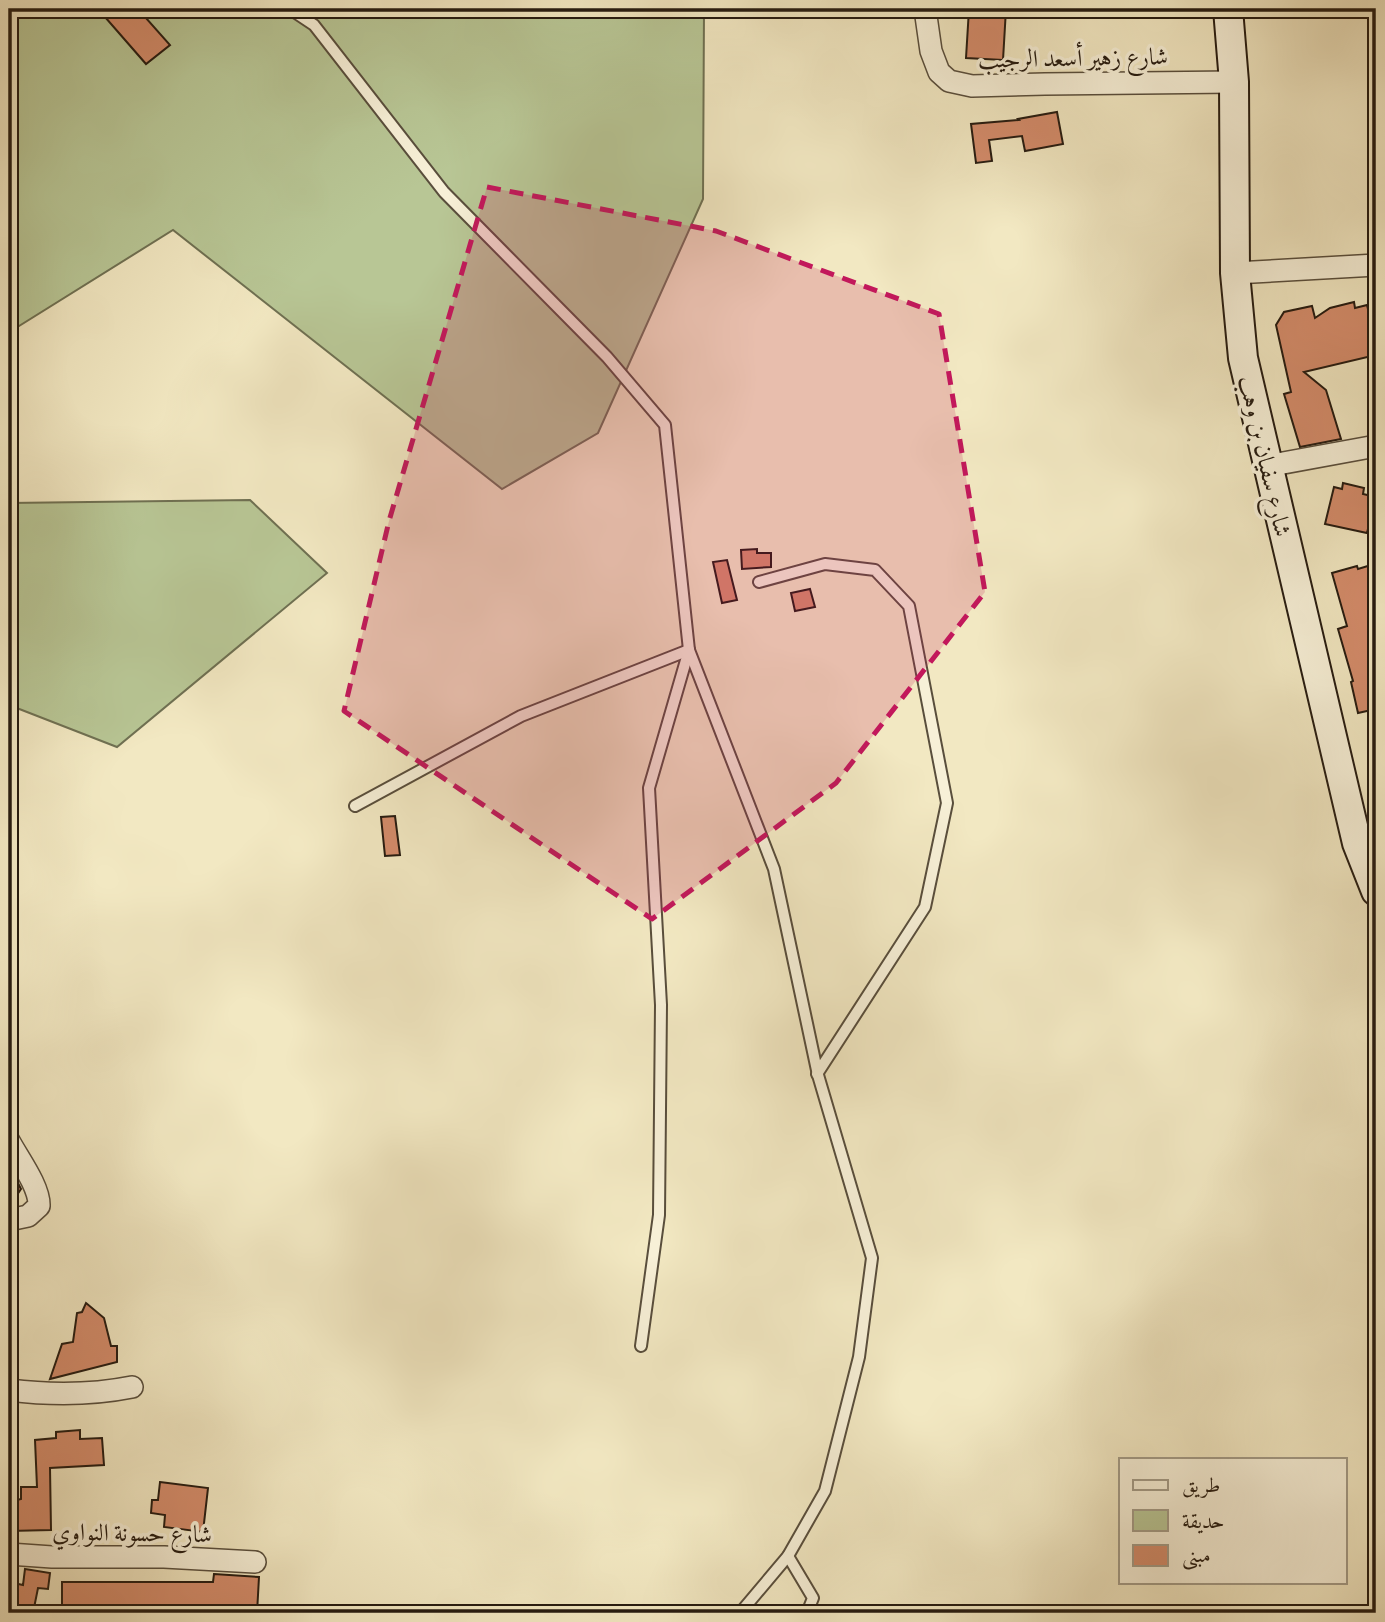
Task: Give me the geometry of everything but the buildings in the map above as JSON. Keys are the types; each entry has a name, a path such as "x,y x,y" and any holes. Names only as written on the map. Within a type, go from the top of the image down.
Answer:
{"street":[{"name":"شارع زهير أسعد الرجيب","path":"925,9 931,51 939,72 949,81 972,86 1234,82"},
{"name":"شارع سفيان بن وهب","path":"1228,9 1234,82 1235,273 1243,358 1357,843 1376,891"},
{"path":"1235,273 1376,265"},
{"path":"1268,466 1376,446"},
{"path":"9,1141 40,1200 39,1206 28,1216 9,1220"},
{"path":"9,1390 76,1393 108,1392 132,1387"},
{"name":"شارع حسونة النواوي","path":"9,1554 255,1562"}],"lane":[{"path":"290,9 314,25 444,192 607,357 665,425 689,650 774,869 817,1074 872,1258 859,1357 825,1491 788,1556 740,1613"},
{"path":"759,582 825,564 875,569 909,606 947,803 925,907 817,1074"},
{"path":"355,806 522,716 689,650"},
{"path":"641,1346 659,1215 661,1005 649,788 689,650"},
{"path":"788,1556 813,1598 807,1613"}],"highlighted area":[{"path":"487,187 716,231 939,314 985,592 836,783 652,919 344,711 389,521"}],"green space":[{"path":"9,9 704,9 703,199 598,433 502,489 173,230 11,331"},
{"path":"250,500 327,573 117,747 9,705 9,503"}]}
